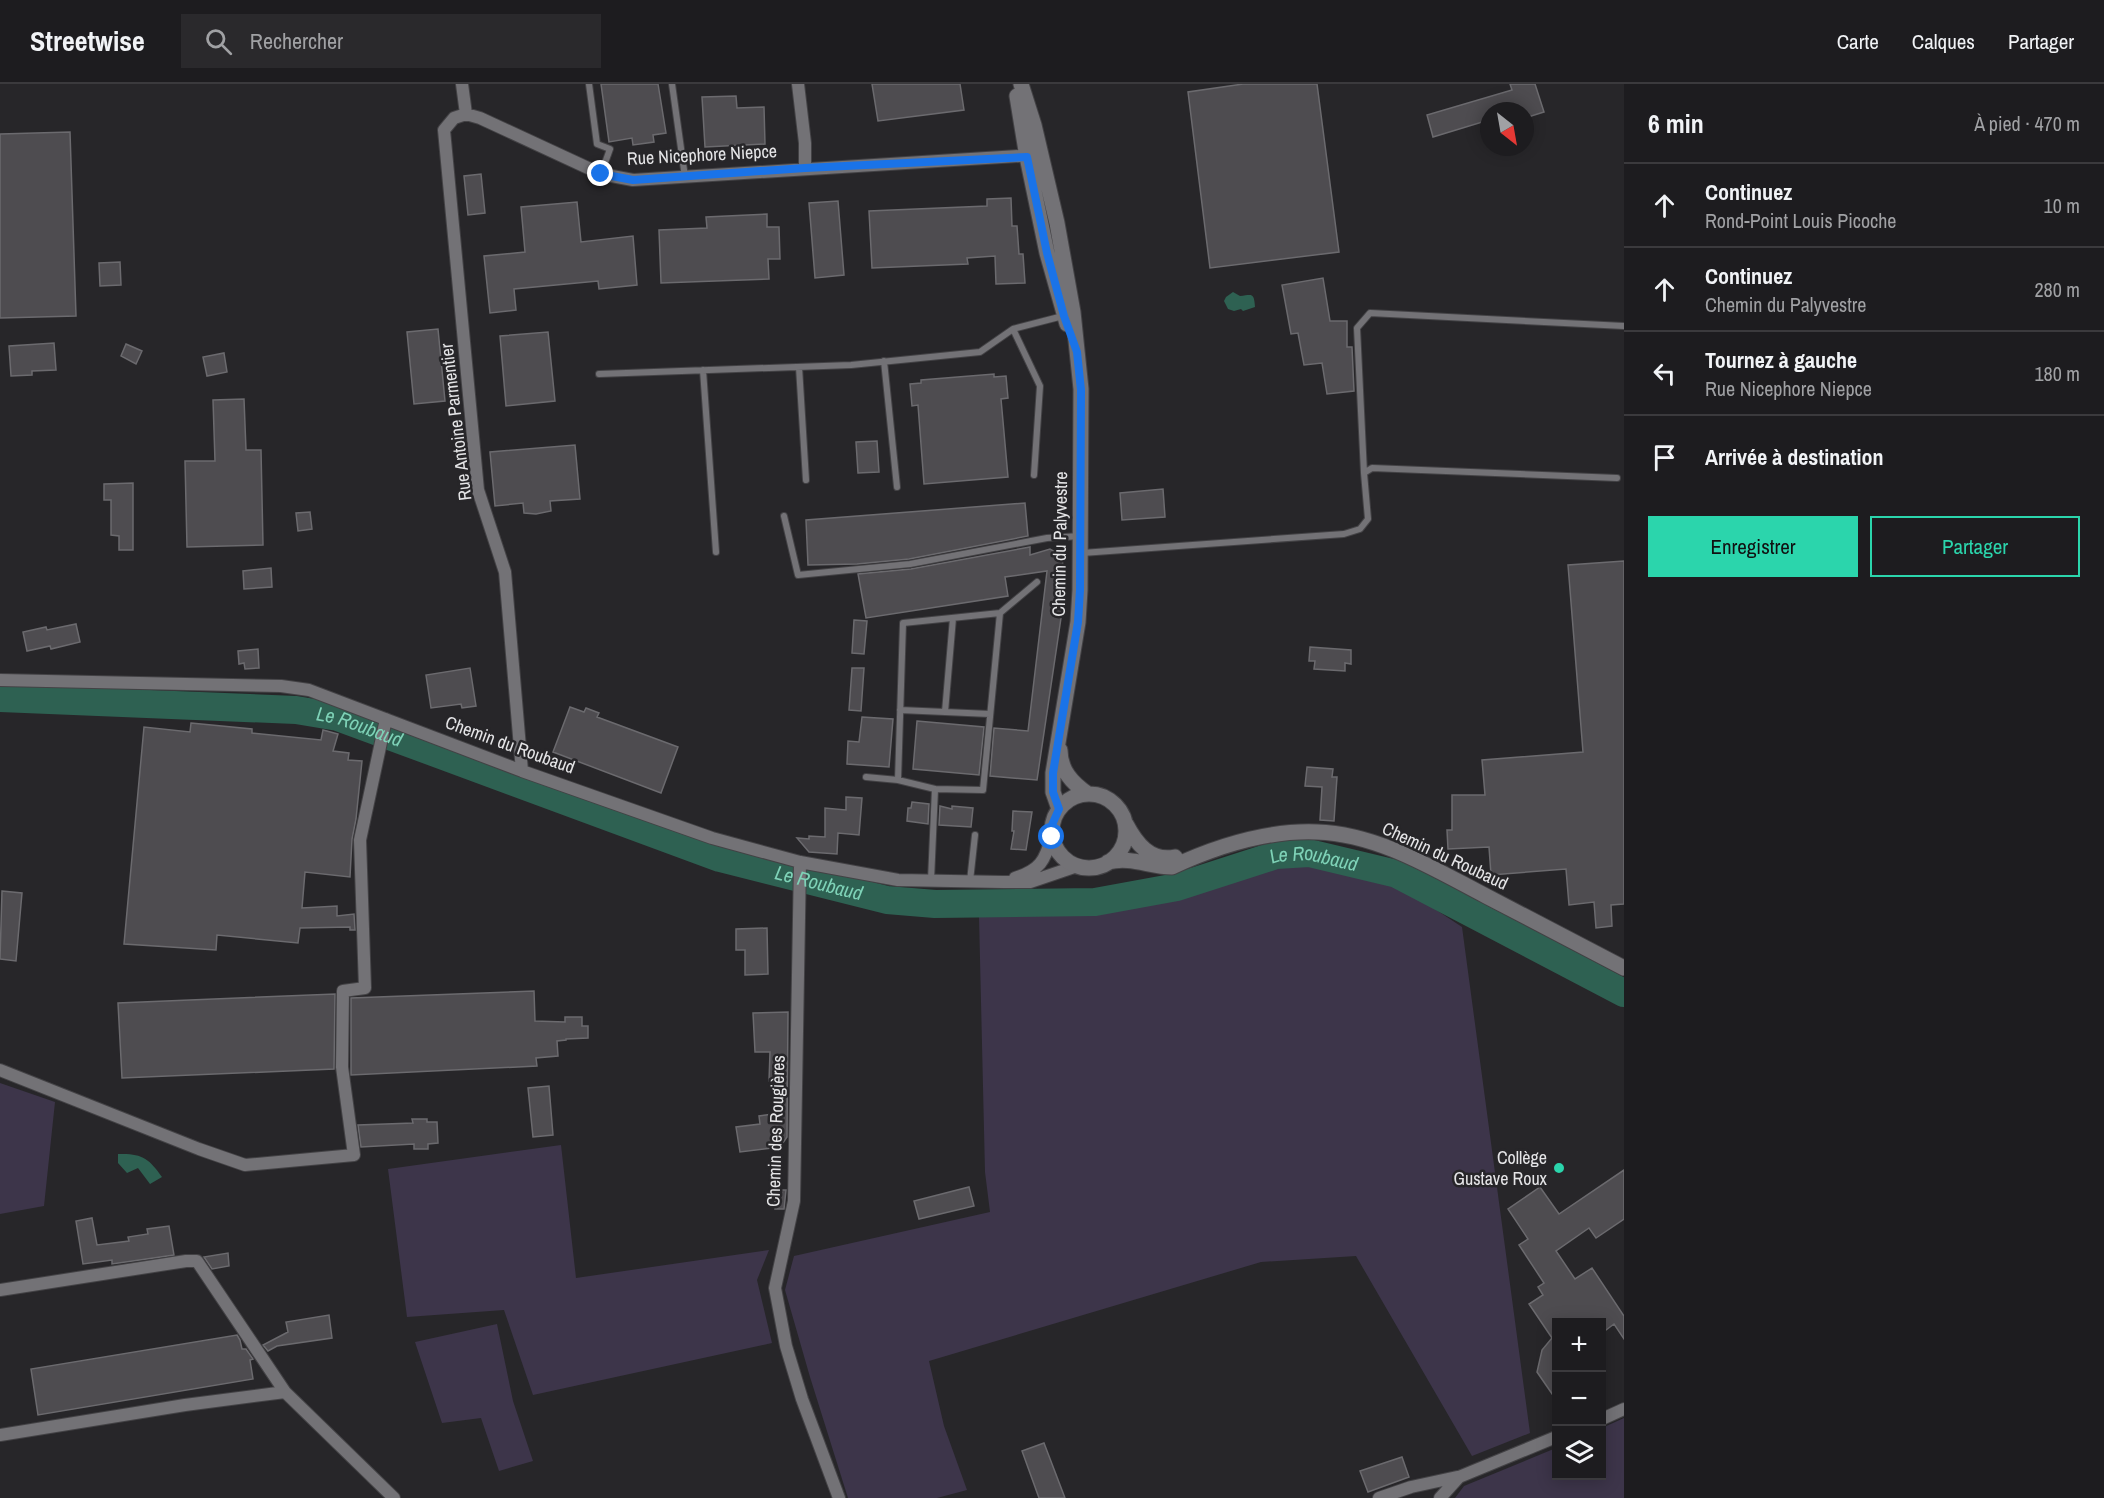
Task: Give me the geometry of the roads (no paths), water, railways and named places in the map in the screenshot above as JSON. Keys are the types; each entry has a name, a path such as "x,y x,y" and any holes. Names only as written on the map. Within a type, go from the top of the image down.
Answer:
{"street":[{"path":"462,84 466,114"},
{"path":"798,84 806,142 805,168"},
{"name":"Chemin du Palyvestre","path":"1016,84 1068,279 1081,390 1082,537 1078,622 1052,785 1059,809"},
{"name":"Chemin du Palyvestre","path":"1021,84 1034,155 1047,253 1064,316 1077,352"},
{"name":"Rue Nicephore Niepce","path":"466,114 480,118 601,174 633,180 1034,155"},
{"name":"Rue Antoine Parmentier","path":"466,114 454,118 444,130 478,490 505,572 522,771"},
{"name":"Chemin du Roubaud","path":"0,680 281,686 309,690 522,771 712,838 800,866 898,880 970,882 1030,882 1077,866"},
{"path":"0,1070 245,1165 354,1155 342,1067 343,991 365,988 360,840 385,720"},
{"name":"Chemin du Palyvestre","path":"1060,735 1060,757 1064,768 1070,779 1088,794"},
{"path":"1088,794 1105,797 1114,803 1122,813 1126,824 1126,836 1115,857 1093,867 1077,866 1061,856 1052,836 1052,825 1059,809 1070,798 1088,794"},
{"name":"Chemin du Roubaud","path":"1126,824 1144,850 1159,857 1171,858 1202,853"},
{"name":"Chemin du Roubaud","path":"1108,862 1128,859 1172,867 1228,844 1272,835 1318,832 1357,838 1394,850 1432,868 1624,968"},
{"name":"Chemin du Roubaud","path":"1003,882 1036,869 1046,854 1052,836"},
{"name":"Chemin des Rougières","path":"800,866 794,1202 775,1288 789,1357 839,1498"},
{"path":"0,1290 196,1261 285,1392 394,1498"},
{"path":"0,1435 185,1405 285,1392"},
{"path":"1606,1417 1624,1409"},
{"path":"1379,1498 1411,1487 1459,1477 1552,1439"},
{"path":"1440,1498 1459,1477"}],"lane":[{"path":"589,84 597,144 610,149 601,174"},
{"path":"672,84 686,177"},
{"path":"1081,554 1344,534 1360,529 1368,519 1357,328 1370,313 1624,326"},
{"path":"599,375 799,367 980,352 1013,329 1064,316"},
{"path":"1013,329 1040,386 1034,475"},
{"path":"884,361 897,487"},
{"path":"799,367 806,480"},
{"path":"703,370 716,552"},
{"path":"1364,473 1372,468 1617,478"},
{"path":"784,516 798,575 909,564 1047,538 1082,537"},
{"path":"898,780 903,624 1000,613 1037,582"},
{"path":"866,777 898,780 935,789 983,790 1000,613"},
{"path":"945,712 953,618"},
{"path":"900,710 990,714"},
{"path":"931,881 935,789"},
{"path":"970,882 975,835"}],"waterway":[{"name":"Le Roubaud","path":"0,698 296,710 338,717 720,858 887,900 935,904 1095,902 1177,887 1276,855 1309,853 1397,874 1624,993"}],"place":[{"name":"Collège Gustave Roux","path":"1559,1168"}]}
